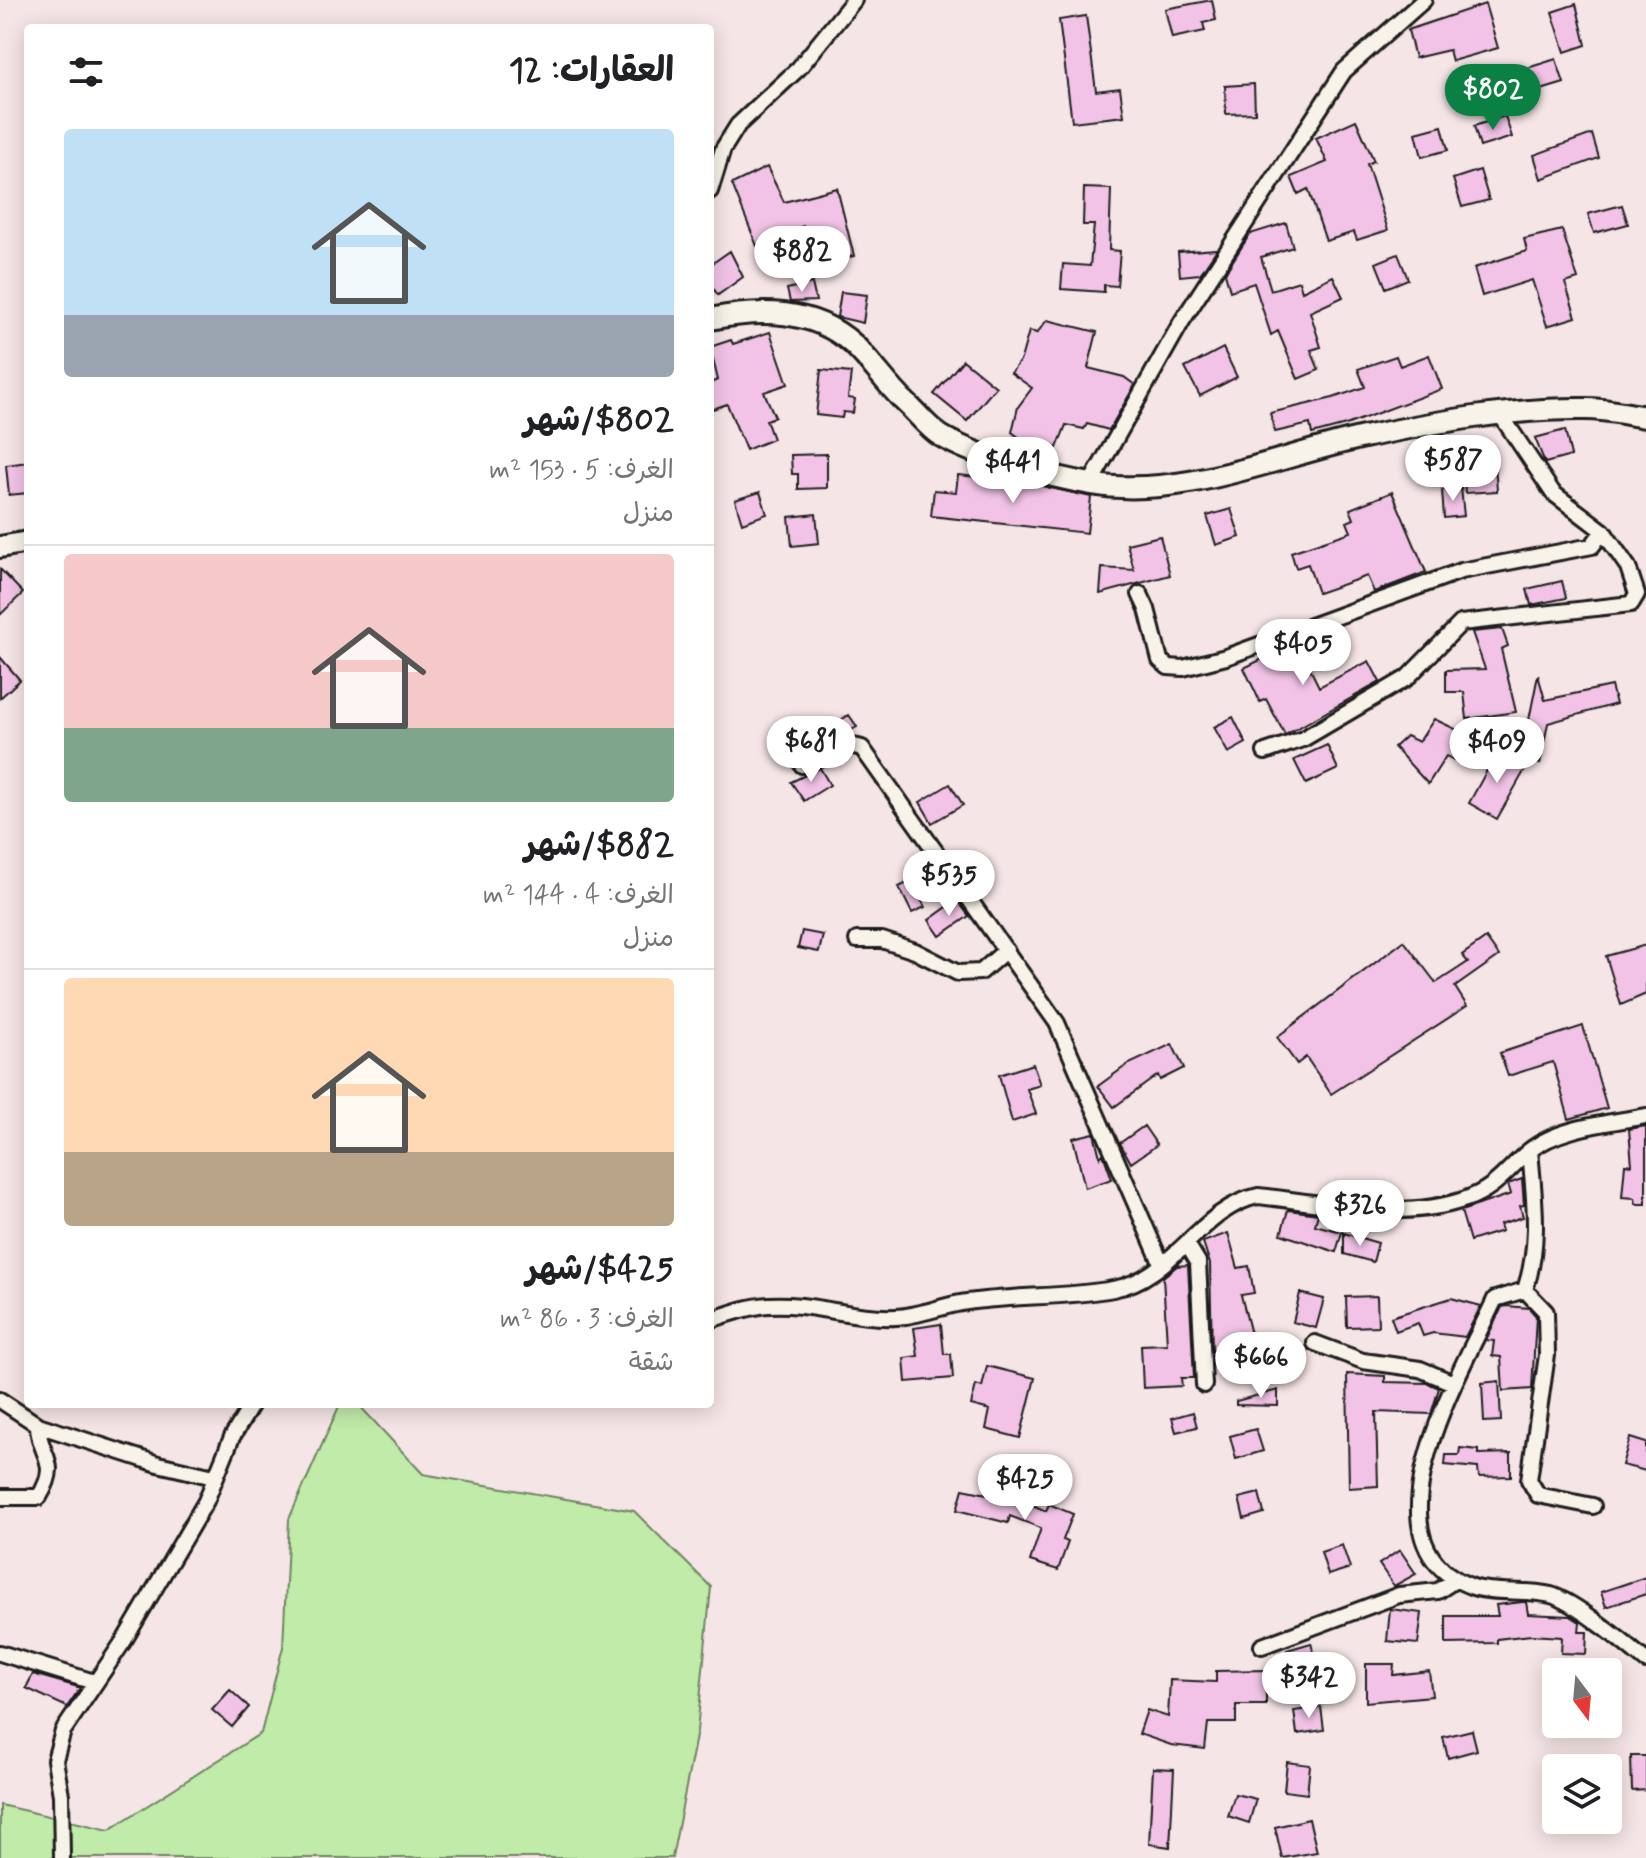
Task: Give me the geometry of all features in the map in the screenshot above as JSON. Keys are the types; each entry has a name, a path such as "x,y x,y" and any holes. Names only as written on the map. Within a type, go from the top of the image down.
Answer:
{"main road":[{"path":"714,319 767,312 800,315 825,325 853,344 892,391 940,435 983,455 1090,484 1151,486 1207,477 1365,437 1500,414 1588,409 1646,417"},
{"path":"0,547 24,543"}],"street":[{"path":"714,178 723,149 738,125 799,68 854,0"},
{"path":"1090,484 1182,321 1344,71 1424,0"},
{"path":"1265,752 1303,739 1407,678 1461,623 1631,604 1637,594 1628,567 1603,531 1553,493 1500,414"},
{"path":"1140,594 1160,660 1168,667 1183,668 1226,657 1461,571 1592,546 1603,531"},
{"path":"802,765 850,745 862,748 1057,1023 1162,1265"},
{"path":"857,940 882,940 915,951 958,973 981,972 1006,950"},
{"path":"714,1319 770,1305 851,1316 899,1317 966,1302 1116,1289 1140,1281 1162,1265 1232,1204 1258,1196 1386,1209 1431,1208 1467,1199 1500,1183 1530,1150 1555,1137 1646,1116"},
{"path":"1525,1290 1538,1233 1530,1150"},
{"path":"1187,1244 1198,1262 1204,1385"},
{"path":"1525,1290 1495,1299 1472,1350 1451,1382 1442,1420 1426,1451 1417,1515 1430,1554 1455,1580 1478,1589 1510,1589 1554,1596 1614,1634 1646,1661"},
{"path":"1525,1290 1546,1312 1547,1355 1529,1480 1538,1495 1593,1506"},
{"path":"1315,1343 1363,1361 1420,1369 1451,1382"},
{"path":"0,1400 38,1425 158,1464 214,1477"},
{"path":"62,1858 61,1795 55,1760 63,1731 125,1639 206,1501 214,1477 250,1408"},
{"path":"0,1497 39,1497 49,1481 49,1455 38,1434 38,1425"},
{"path":"1262,1646 1399,1595 1438,1591 1455,1580"},
{"path":"0,1653 94,1682"}],"green space":[{"path":"338,1408 362,1408 423,1474 634,1511 711,1587 697,1731 672,1858 0,1858 0,1805 109,1830 261,1733 283,1647 289,1519"}],"building":[{"path":"1212,0 1216,20 1203,23 1205,31 1172,38 1165,9"},
{"path":"1485,4 1498,48 1452,61 1449,50 1415,58 1408,30"},
{"path":"1576,4 1586,45 1565,52 1552,12"},
{"path":"1086,16 1096,91 1120,88 1124,116 1072,122 1059,20"},
{"path":"1556,59 1564,83 1528,94 1521,70"},
{"path":"1254,84 1255,113 1226,114 1225,86"},
{"path":"1505,116 1512,137 1480,147 1474,126"},
{"path":"1356,120 1374,161 1367,164 1388,230 1357,240 1354,232 1326,241 1308,189 1298,194 1291,177 1327,162 1316,138"},
{"path":"1442,126 1448,150 1422,157 1416,133"},
{"path":"1592,134 1599,158 1541,179 1534,155"},
{"path":"767,167 784,202 837,188 854,256 832,261 835,272 818,275 803,226 757,246 732,184"},
{"path":"1480,170 1489,200 1462,207 1453,179"},
{"path":"1084,188 1111,189 1109,250 1120,251 1117,286 1104,285 1104,292 1061,289 1063,264 1090,266 1094,225 1083,225"},
{"path":"1622,205 1628,224 1594,233 1588,214"},
{"path":"1286,223 1293,247 1261,257 1271,290 1299,281 1302,291 1333,276 1343,297 1310,312 1321,347 1311,350 1319,370 1298,379 1278,331 1271,335 1254,283 1230,291 1225,273 1250,234"},
{"path":"1562,230 1578,279 1565,283 1576,317 1547,326 1532,280 1482,296 1474,268 1527,251 1524,239"},
{"path":"1217,249 1200,274 1180,276 1178,252"},
{"path":"730,251 743,277 718,295 714,290 714,262"},
{"path":"1398,254 1408,279 1386,288 1376,263"},
{"path":"812,283 816,301 790,302 787,289"},
{"path":"841,292 867,295 863,323 837,317"},
{"path":"1047,320 1097,332 1088,368 1124,377 1135,385 1109,430 1087,424 1084,429 1066,425 1057,448 1021,439 1012,432 1018,407 1032,388 1011,373 1021,359 1029,331 1037,333"},
{"path":"770,332 788,384 764,392 775,417 766,420 773,439 746,450 727,404 714,409 714,382 718,380 714,346 731,340 733,344"},
{"path":"1223,348 1237,377 1200,396 1185,368"},
{"path":"1429,355 1442,389 1346,425 1312,434 1310,424 1275,432 1270,413 1365,387 1358,369 1396,356 1400,366"},
{"path":"963,360 996,387 967,421 934,394"},
{"path":"821,370 851,373 848,398 855,399 853,413 843,412 842,418 816,415"},
{"path":"1565,430 1571,456 1545,463 1535,438"},
{"path":"1494,450 1497,491 1465,493 1462,453"},
{"path":"827,454 827,488 798,489 798,474 792,474 791,455"},
{"path":"24,463 24,493 9,495 6,465"},
{"path":"958,475 1025,482 1091,497 1087,533 931,516 934,490 956,492"},
{"path":"1461,488 1464,516 1444,518 1442,490"},
{"path":"760,492 767,514 742,523 735,500"},
{"path":"1392,492 1426,572 1374,592 1367,576 1318,593 1308,564 1296,568 1291,552 1351,532 1347,522 1354,519 1350,509"},
{"path":"1231,509 1240,537 1216,545 1207,516"},
{"path":"816,514 819,543 792,546 789,517"},
{"path":"1160,536 1170,575 1100,594 1102,568 1134,570 1127,544"},
{"path":"0,569 23,593 0,615"},
{"path":"1562,581 1566,598 1531,605 1527,589"},
{"path":"1502,629 1508,646 1501,649 1516,712 1467,719 1464,692 1446,692 1446,670 1485,669 1472,632"},
{"path":"1297,642 1319,687 1369,661 1380,682 1285,735 1266,699 1260,702 1244,668"},
{"path":"0,657 20,680 0,698"},
{"path":"1538,675 1545,700 1611,686 1616,704 1548,723 1540,764 1521,760"},
{"path":"849,715 857,727 830,742 823,731"},
{"path":"1233,717 1246,743 1228,753 1214,727"},
{"path":"1434,719 1466,734 1454,760 1446,756 1428,784 1394,747 1406,736 1419,742"},
{"path":"1327,745 1338,769 1306,784 1294,760"},
{"path":"1497,752 1526,768 1497,819 1469,803"},
{"path":"820,768 830,785 804,801 791,782"},
{"path":"950,784 963,805 932,823 920,802"},
{"path":"911,881 925,907 912,913 899,887"},
{"path":"957,900 969,916 940,936 929,920"},
{"path":"802,931 823,935 819,952 798,948"},
{"path":"1486,938 1499,956 1455,987 1467,1006 1331,1094 1306,1057 1297,1064 1277,1037 1404,941 1436,983 1468,962 1462,955"},
{"path":"1646,945 1646,994 1621,1005 1606,956"},
{"path":"1583,1026 1607,1108 1569,1119 1553,1062 1508,1076 1500,1053"},
{"path":"1172,1044 1184,1068 1160,1080 1158,1075 1114,1107 1098,1086 1127,1065"},
{"path":"1033,1064 1040,1085 1027,1089 1036,1114 1012,1122 999,1075"},
{"path":"1144,1126 1157,1145 1131,1163 1120,1143"},
{"path":"1646,1126 1646,1204 1636,1204 1635,1198 1622,1197 1625,1164 1632,1165 1629,1129"},
{"path":"1094,1133 1100,1157 1103,1154 1112,1179 1085,1188 1073,1138"},
{"path":"1522,1179 1524,1205 1520,1206 1523,1217 1500,1224 1502,1231 1470,1241 1461,1211 1511,1194 1508,1184"},
{"path":"1288,1210 1318,1214 1315,1225 1342,1232 1336,1252 1281,1234"},
{"path":"1228,1233 1238,1268 1249,1266 1254,1293 1241,1295 1253,1342 1212,1351 1210,1264 1203,1242"},
{"path":"1344,1233 1378,1243 1373,1262 1344,1254"},
{"path":"1188,1265 1194,1378 1181,1378 1182,1386 1143,1388 1141,1345 1167,1344 1163,1277 1177,1266"},
{"path":"1300,1293 1324,1299 1316,1328 1293,1322"},
{"path":"1377,1296 1378,1326 1347,1327 1346,1297"},
{"path":"1451,1298 1481,1306 1465,1337 1433,1333 1423,1336 1418,1323 1396,1331 1391,1317"},
{"path":"1502,1307 1529,1308 1536,1316 1532,1389 1503,1391 1501,1357 1492,1356 1494,1341 1486,1340"},
{"path":"941,1324 944,1354 951,1354 953,1378 906,1382 904,1358 918,1356 914,1328"},
{"path":"987,1366 1035,1378 1020,1438 986,1429 990,1410 971,1405 976,1385 982,1387"},
{"path":"1347,1374 1385,1376 1385,1382 1428,1383 1439,1388 1431,1414 1376,1412 1378,1486 1349,1488"},
{"path":"1499,1381 1501,1421 1484,1422 1482,1383"},
{"path":"1278,1390 1278,1406 1236,1405 1236,1401"},
{"path":"1193,1412 1197,1427 1176,1432 1172,1418"},
{"path":"1256,1429 1263,1451 1236,1459 1230,1436"},
{"path":"1630,1438 1646,1443 1646,1471 1622,1465"},
{"path":"1460,1448 1479,1450 1479,1454 1511,1453 1511,1476 1479,1477 1478,1468 1445,1465 1446,1455 1459,1455"},
{"path":"963,1489 1026,1502 1046,1511 1049,1504 1073,1514 1063,1540 1068,1542 1058,1570 1030,1561 1041,1528 1010,1516 1008,1523 957,1510"},
{"path":"1259,1493 1264,1513 1244,1519 1239,1498"},
{"path":"1342,1545 1350,1568 1328,1575 1321,1552"},
{"path":"1400,1550 1416,1574 1394,1586 1379,1564"},
{"path":"1646,1577 1646,1594 1606,1607 1601,1592"},
{"path":"1526,1602 1528,1614 1570,1616 1580,1622 1579,1632 1587,1632 1586,1654 1561,1653 1562,1637 1531,1635 1497,1639 1497,1643 1446,1644 1446,1616 1498,1616 1496,1605"},
{"path":"1390,1609 1422,1613 1418,1644 1387,1641"},
{"path":"1311,1643 1319,1673 1291,1680 1287,1650"},
{"path":"1366,1664 1394,1664 1393,1675 1429,1671 1432,1696 1366,1702"},
{"path":"1266,1670 1266,1705 1236,1705 1236,1723 1208,1723 1205,1749 1171,1745 1139,1734 1147,1710 1168,1717 1170,1680 1216,1682 1216,1671"},
{"path":"33,1674 80,1688 67,1707 26,1688"},
{"path":"230,1690 249,1707 232,1727 212,1710"},
{"path":"1321,1707 1324,1730 1297,1734 1294,1711"},
{"path":"1472,1730 1477,1750 1448,1758 1443,1737"},
{"path":"1631,1756 1646,1756 1646,1790 1632,1791"},
{"path":"1287,1762 1310,1765 1307,1794 1284,1791"},
{"path":"1153,1768 1174,1769 1170,1847 1149,1844"},
{"path":"1235,1794 1256,1799 1249,1823 1228,1816"},
{"path":"1309,1819 1317,1852 1282,1858 1275,1827"}]}
